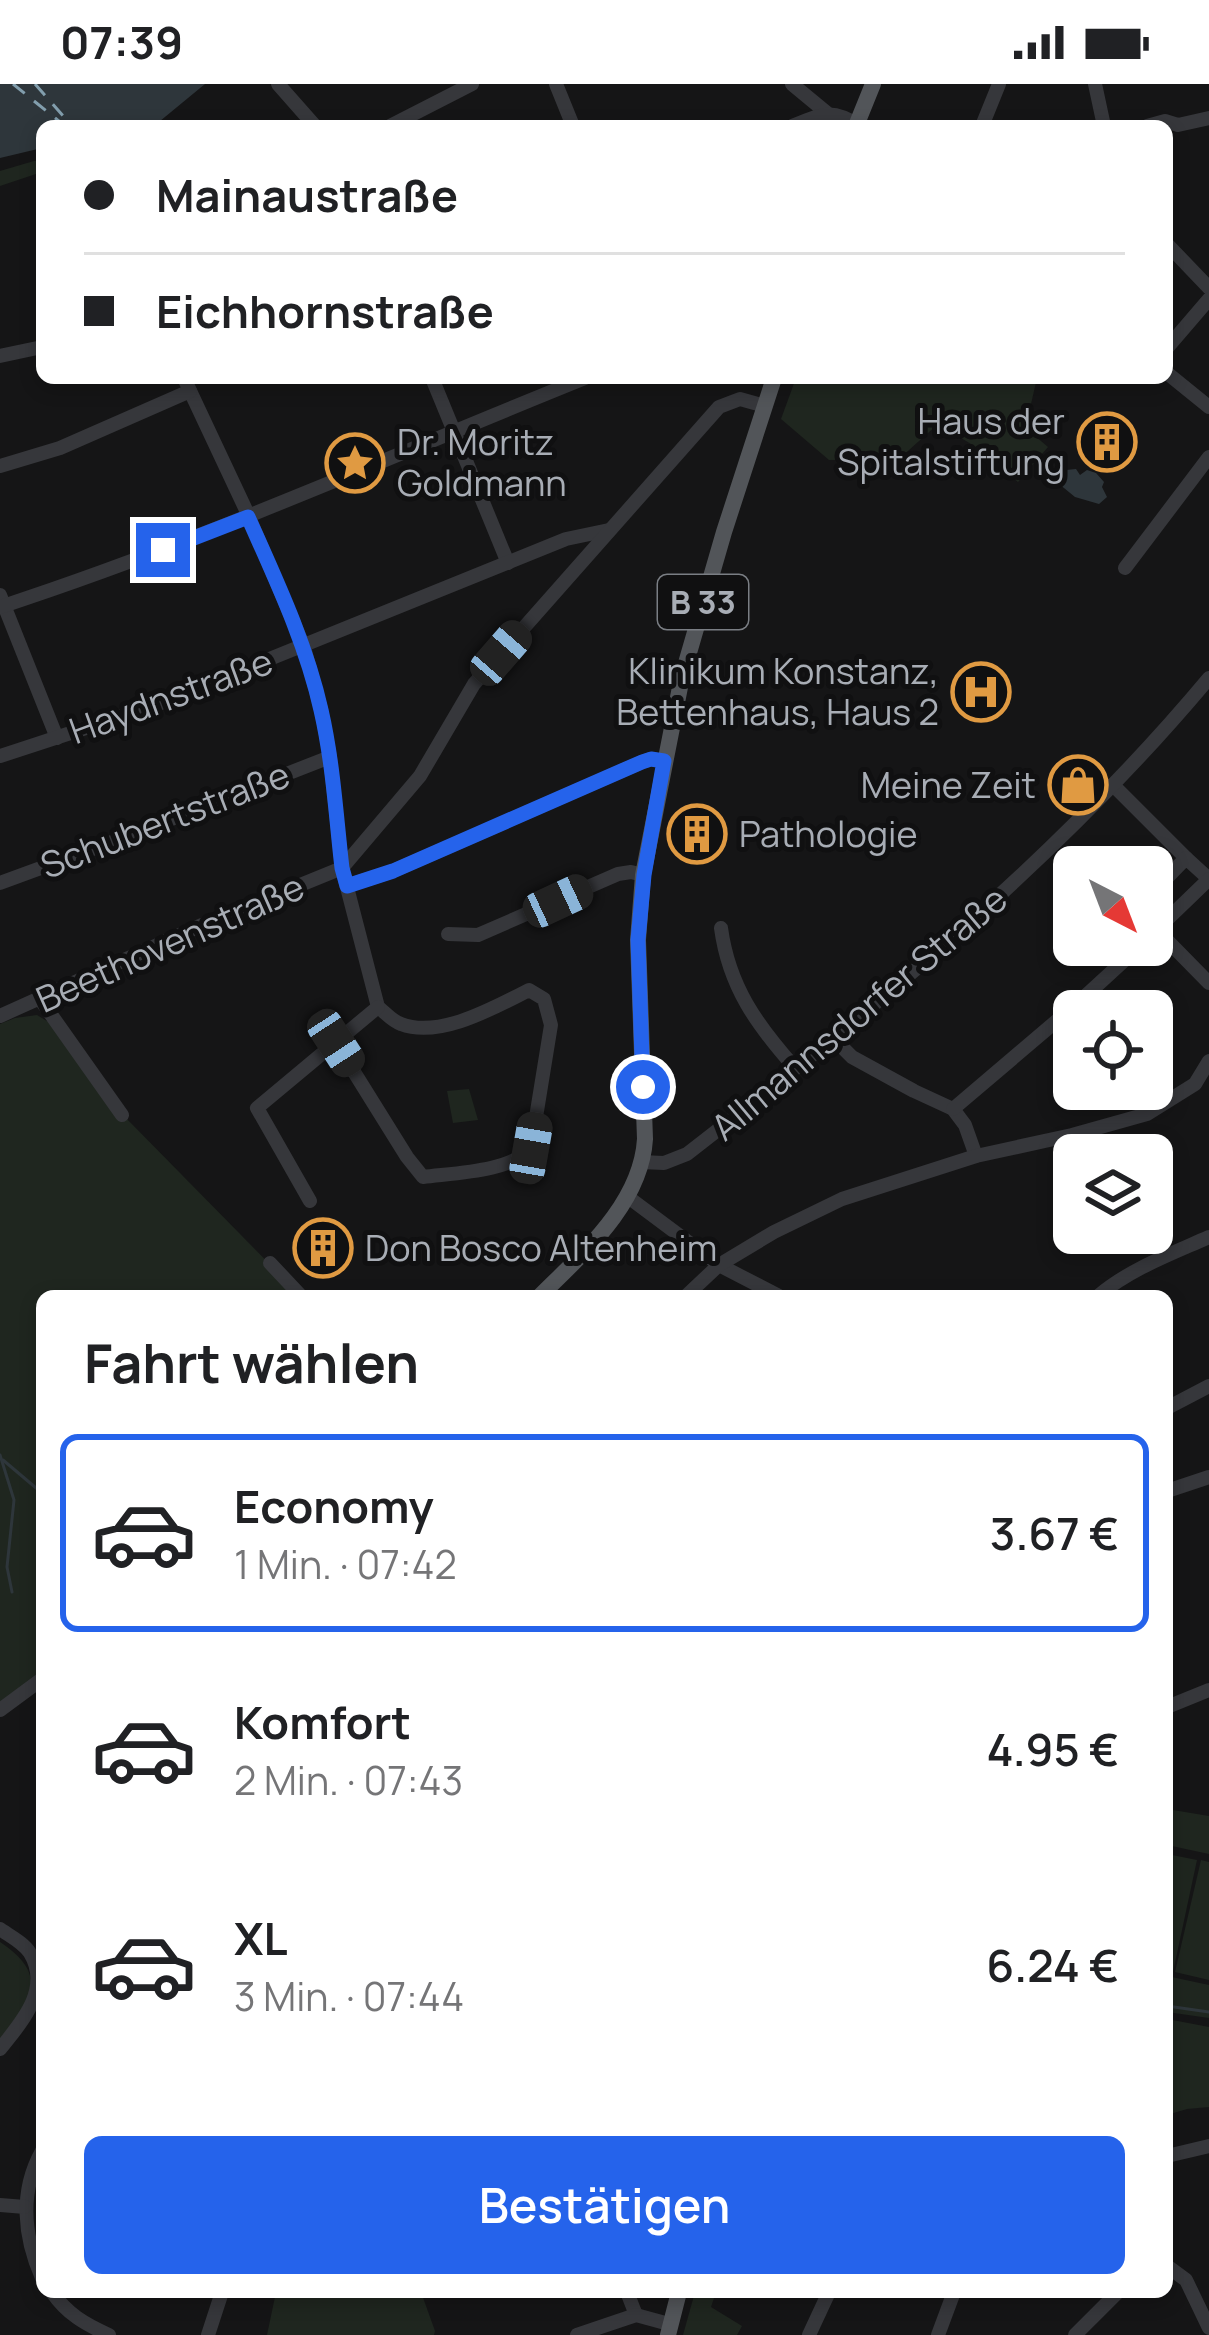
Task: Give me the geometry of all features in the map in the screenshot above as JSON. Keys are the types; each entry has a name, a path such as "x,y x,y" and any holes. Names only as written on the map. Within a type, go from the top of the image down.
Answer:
{"main road":[{"path":"859,120 873,84"},
{"name":"B 33","path":"546,1290 628,1197 641,1162 645,1139 638,940 644,875 682,677 772,384"},
{"path":"669,2329 677,2298"}],"street":[{"path":"278,84 310,120"},
{"path":"402,120 472,84"},
{"path":"556,84 571,120"},
{"path":"792,84 827,113"},
{"path":"985,120 1000,84"},
{"path":"1095,84 1103,120"},
{"path":"808,120 827,113 849,120"},
{"path":"1173,123 1209,118"},
{"path":"1173,250 1209,288"},
{"path":"1173,341 1209,299"},
{"path":"0,356 36,348"},
{"path":"1173,378 1209,407"},
{"path":"434,384 508,563"},
{"path":"57,737 1,602 109,571 570,384"},
{"path":"0,466 60,448 187,385 304,647 330,757 342,868 378,1006 397,1023 423,1030 479,1015 529,990 544,999 551,1025 531,1148 522,1158 490,1167 423,1177 336,1043"},
{"name":"Beethovenstraße","path":"0,1016 342,868 420,776 474,684 719,407 740,399 765,406"},
{"path":"1125,568 1209,457"},
{"name":"Haydnstraße","path":"0,756 156,705 566,539 609,530"},
{"name":"Allmannsdorfer Straße","path":"641,1162 664,1163 687,1154 974,921 1060,840 1209,677"},
{"name":"Schubertstraße","path":"0,883 330,757"},
{"path":"347,886 393,871 642,762 664,761"},
{"path":"1112,785 1209,879 1173,912"},
{"path":"1173,871 1186,858"},
{"path":"448,934 478,935 619,874 644,875"},
{"path":"722,928 725,958 752,1016 796,1068"},
{"path":"1173,948 1209,983"},
{"path":"953,1108 1118,966"},
{"path":"40,999 122,1114"},
{"path":"310,1201 257,1108 378,1006"},
{"path":"834,1039 852,1057 953,1108 976,1156"},
{"path":"692,1290 718,1265 842,1199 976,1156 1148,1114 1195,1084 1209,1061"},
{"path":"628,1197 718,1265 767,1290"},
{"path":"1105,1290 1150,1263 1209,1237"},
{"path":"270,1263 295,1290"},
{"path":"1173,1405 1209,1386"},
{"path":"1173,1489 1209,1477"},
{"path":"0,1710 36,1683"},
{"path":"1173,1705 1209,1690"},
{"path":"0,1929 36,1949"},
{"path":"0,2049 32,2006 36,1993"},
{"path":"1173,2155 1209,2146"},
{"path":"36,2161 25,2207 36,2262"},
{"path":"0,2205 25,2207"},
{"path":"1173,2270 1186,2280 1209,2327"},
{"path":"56,2298 85,2324 109,2335"},
{"path":"208,2335 220,2298"},
{"path":"629,2298 636,2315"},
{"path":"808,2335 826,2298"},
{"path":"938,2335 952,2298"},
{"path":"1075,2335 1112,2298"},
{"path":"578,2335 636,2315 669,2329"}],"shaded area":[{"path":"0,84 205,84 161,120 36,120 36,149 0,158"},
{"path":"36,161 36,174 0,186 0,171"},
{"path":"794,384 1036,384 1021,424 1048,447 1018,482 938,424 899,459 829,460 781,419"},
{"path":"1076,469 1080,475 1087,470 1096,473 1104,482 1107,497 1099,504 1075,497 1053,479"},
{"path":"37,1015 50,1023 123,1115 295,1290 36,1290 36,1683 0,1710 0,1024"},
{"path":"469,1089 478,1120 453,1123 447,1091"},
{"path":"1173,1810 1209,1816 1209,1854 1173,1846"},
{"path":"1173,1855 1197,1860 1173,1972"},
{"path":"1201,1860 1209,1862 1209,1980 1175,1972"},
{"path":"0,1942 26,1966 31,1989 0,2040"},
{"path":"1173,1977 1209,1985 1209,2018 1173,2013"},
{"path":"1173,2020 1209,2027 1209,2107 1173,2113"},
{"path":"275,2298 423,2298 435,2331 434,2335 267,2335"},
{"path":"693,2298 714,2298 711,2307 742,2326 737,2335 683,2335"}],"waterway":[{"path":"0,1455 14,1500 7,1567 12,1592"},
{"path":"3,1460 36,1488"},
{"path":"1173,2007 1209,2012"}],"ferry route":[{"path":"13,84 58,120"},
{"path":"35,84 67,120"}],"place":[{"name":"Haus der Spitalstiftung","path":"1107,442"},
{"name":"Dr. Moritz Goldmann","path":"355,463"},
{"name":"Klinikum Konstanz, Bettenhaus, Haus 2","path":"981,692"},
{"name":"Meine Zeit","path":"1078,785"},
{"name":"Pathologie","path":"697,834"},
{"name":"Don Bosco Altenheim","path":"323,1248"}],"route":[{"path":"163,550 248,517 304,647 321,709 347,886 393,871 642,762 664,761 638,940 643,1087"}]}
